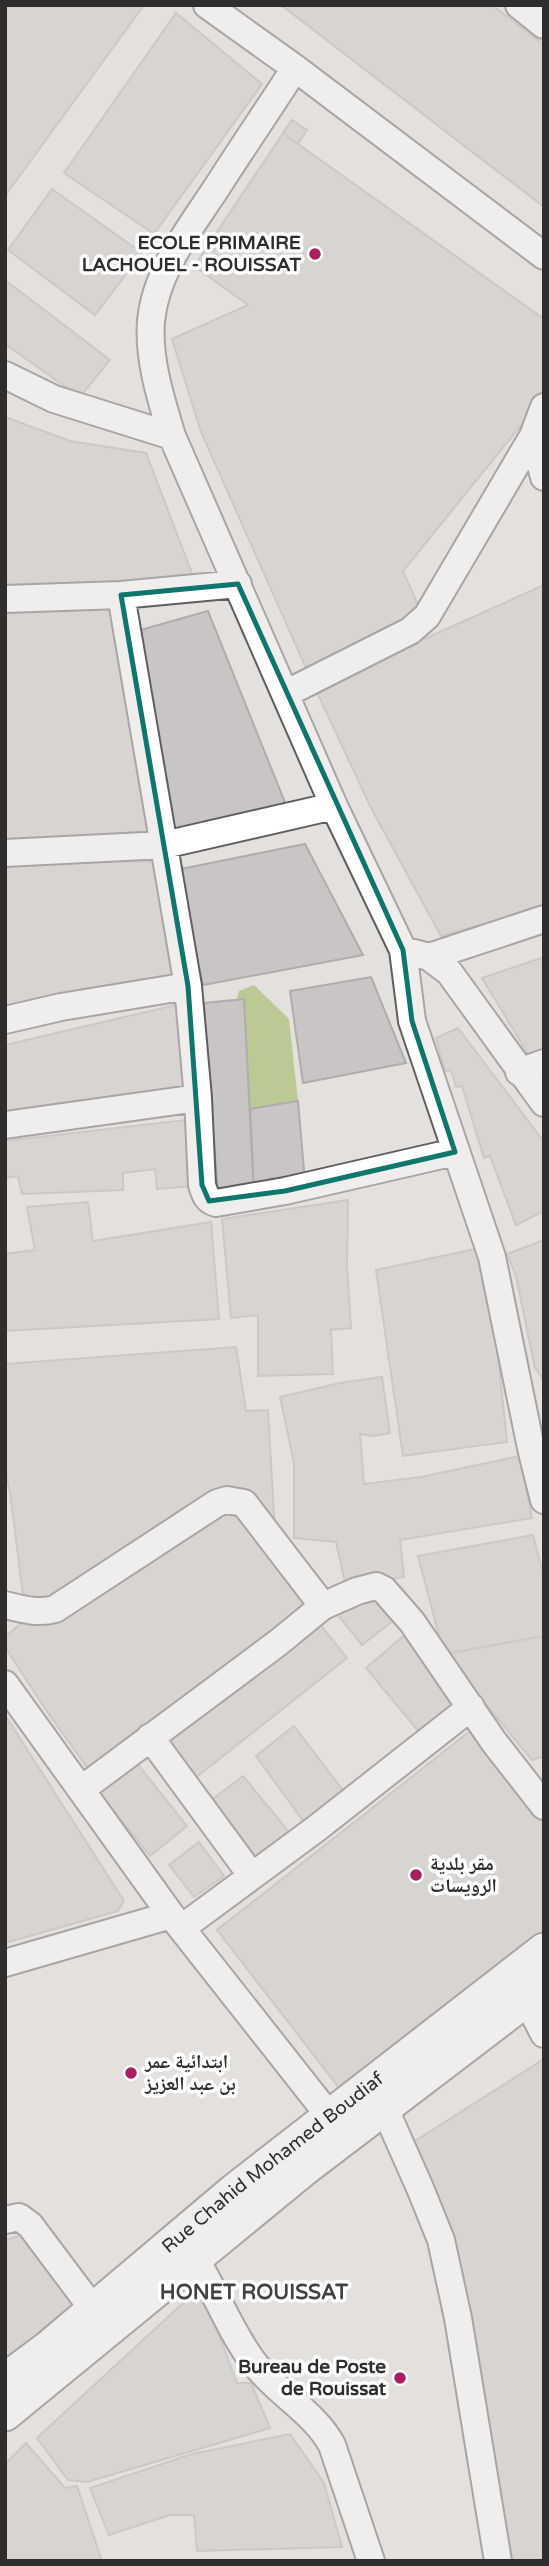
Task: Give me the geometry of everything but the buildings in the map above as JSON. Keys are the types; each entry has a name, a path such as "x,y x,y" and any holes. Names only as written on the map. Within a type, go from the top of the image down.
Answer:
{"main road":[{"name":"Rue Chahid Mohamed Boudiaf","path":"338,2126 383,2107 528,1986 544,1950"},
{"name":"Rue Chahid Mohamed Boudiaf","path":"5,2414 188,2247 338,2126 528,1986"},
{"name":"Rue Chahid Mohamed Boudiaf","path":"5,2380 93,2309 188,2247"}],"street":[{"path":"207,5 237,14 295,68 544,256"},
{"path":"519,5 544,25"},
{"path":"295,68 174,252 159,288 151,321 160,399 172,436 334,806 416,954 449,972 544,1103"},
{"path":"5,375 54,399 172,436"},
{"path":"285,694 410,631 427,617 533,436 544,407"},
{"path":"533,436 544,477"},
{"path":"5,599 121,595 238,584"},
{"path":"121,595 188,986 198,1098 202,1185 209,1201 216,1203 285,1191 455,1152"},
{"path":"5,853 164,845 334,806"},
{"path":"416,954 544,919"},
{"path":"416,954 412,1021 492,1257 537,1445 544,1500"},
{"path":"5,1020 61,1007 188,986"},
{"path":"519,1072 544,1063"},
{"path":"5,1125 198,1098"},
{"path":"5,1605 30,1611 44,1612 55,1609 217,1503 228,1500 244,1503 323,1606"},
{"path":"82,1789 323,1606 376,1586 384,1590 412,1622 494,1742 544,1806"},
{"path":"5,1684 177,1921 338,2126"},
{"path":"5,1963 177,1921 253,1876 471,1707"},
{"path":"149,1737 253,1876"},
{"path":"528,1986 544,2034"},
{"path":"383,2107 441,2240 458,2318 498,2561"},
{"path":"5,2220 19,2217 30,2225 93,2309"},
{"path":"188,2247 233,2332 255,2364 277,2388 316,2421 329,2438 371,2561"}],"highlighted area":[{"path":"238,584 403,950 412,1021 455,1152 285,1191 209,1201 202,1185 188,986 121,595"}],"green space":[{"path":"254,985 289,1019 298,1101 250,1109 244,999 237,999 239,991"}],"place":[{"name":"ECOLE PRIMAIRE LACHOUEL - ROUISSAT","path":"315,254"},
{"name":"مقر بلدية الرويسات","path":"416,1875"},
{"name":"ابتدائية عمر بن عبد العزيز","path":"131,2073"},
{"name":"Bureau de Poste de Rouissat","path":"400,2378"}],"district":[{"name":"HONET ROUISSAT","path":"254,2292"}]}
